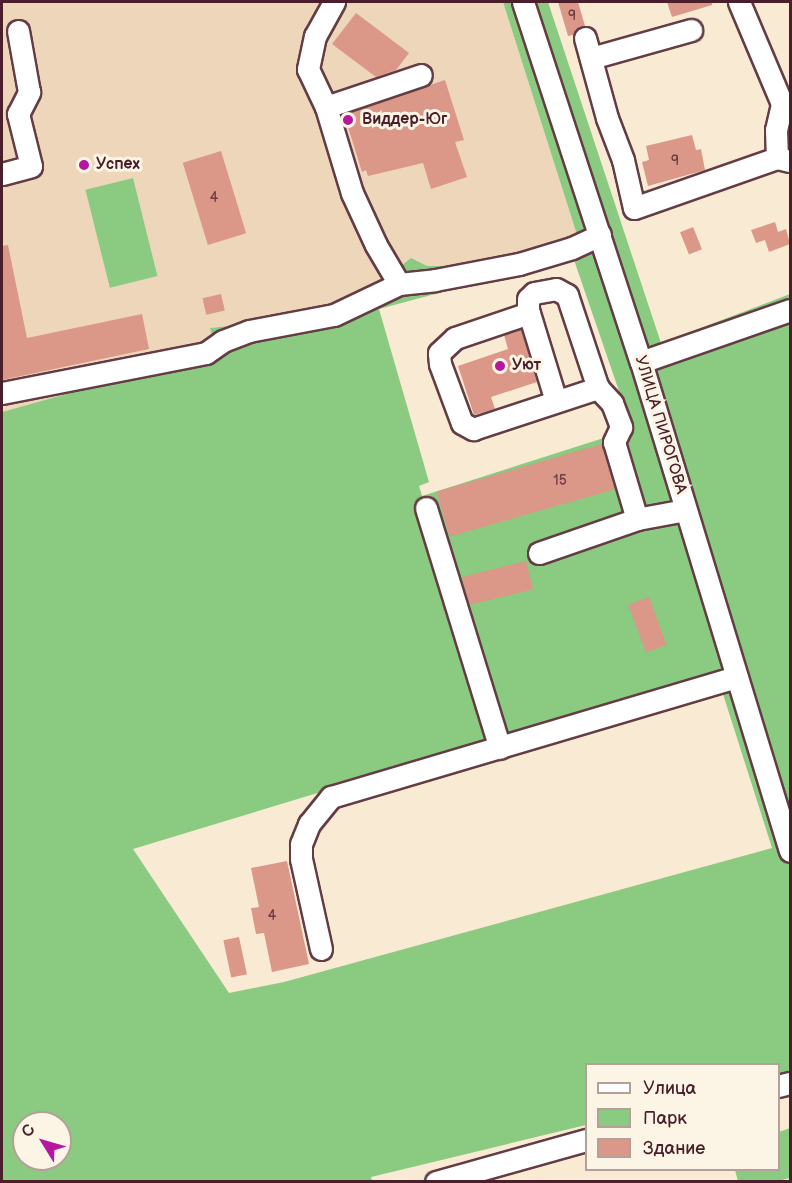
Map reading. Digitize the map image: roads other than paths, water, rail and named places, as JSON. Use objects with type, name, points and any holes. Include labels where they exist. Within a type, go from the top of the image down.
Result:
[{"type":"street","points":[[334,2],[315,36],[308,69],[326,107],[352,193],[376,245],[399,284]]},
{"type":"street","name":"УЛИЦА ПИРОГОВА","points":[[523,2],[641,362],[790,851]]},
{"type":"street","points":[[691,30],[588,48],[607,118],[623,160],[634,208],[784,159],[776,130],[782,104],[739,2]]},
{"type":"street","points":[[2,174],[31,166],[18,114],[29,92],[18,31]]},
{"type":"street","points":[[326,107],[421,75]]},
{"type":"street","points":[[2,393],[206,353],[223,341],[249,332],[334,315],[399,284],[435,280],[519,264],[572,248],[600,235]]},
{"type":"street","points":[[556,401],[529,313],[528,299],[534,293],[556,289],[567,295],[598,388],[612,403],[621,427],[614,442],[637,519]]},
{"type":"street","points":[[641,362],[790,310]]},
{"type":"street","points":[[529,313],[455,338],[439,353],[440,364],[458,417],[465,427],[473,429],[598,388]]},
{"type":"street","points":[[426,508],[500,748]]},
{"type":"street","points":[[539,553],[637,519],[685,510]]},
{"type":"street","points":[[321,949],[301,860],[301,844],[309,824],[331,797],[737,677]]},
{"type":"street","points":[[436,1182],[585,1140]]},
{"type":"place","name":"Виддер-Юг","points":[[348,120]]},
{"type":"place","name":"Успех","points":[[84,165]]},
{"type":"place","name":"Уют","points":[[500,366]]}]
